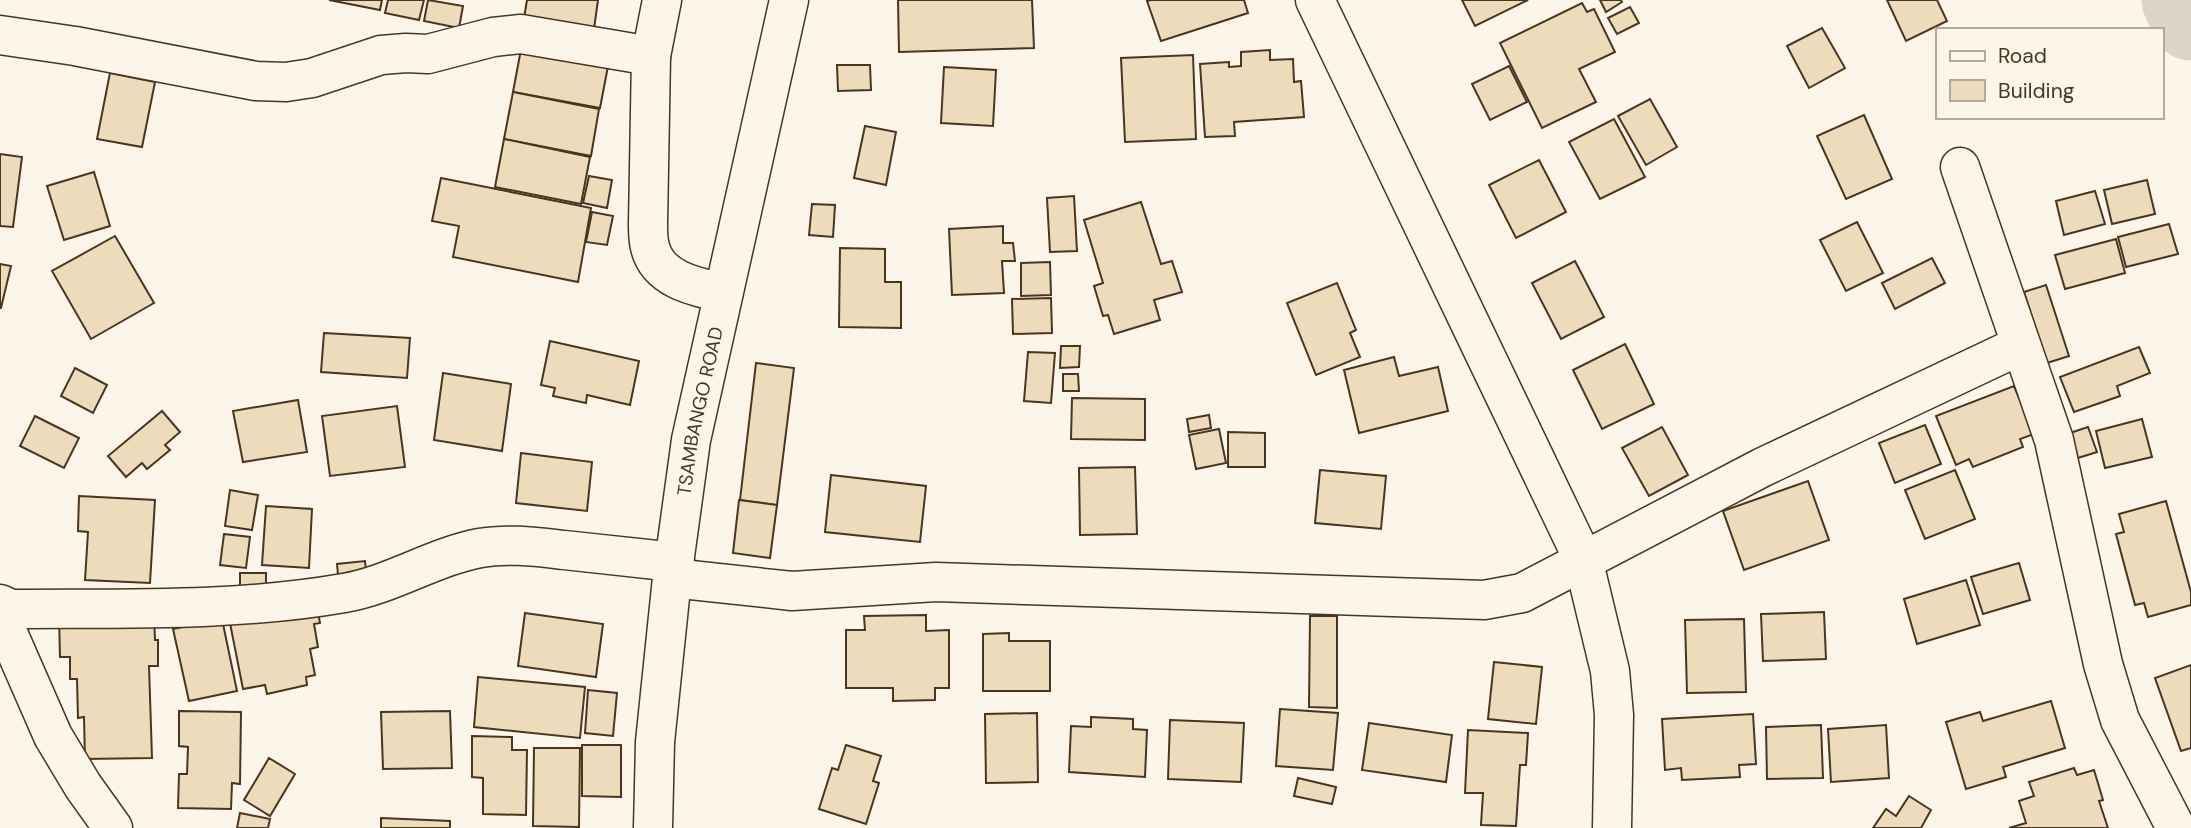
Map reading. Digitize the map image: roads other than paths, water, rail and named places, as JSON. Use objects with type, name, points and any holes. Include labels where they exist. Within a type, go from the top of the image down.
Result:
[{"type":"street","points":[[662,0],[652,56],[648,224],[650,249],[664,270],[685,284],[723,293]]},
{"type":"street","name":"TSAMBANGO ROAD","points":[[653,828],[655,742],[691,440],[789,0]]},
{"type":"street","points":[[1315,0],[1583,559],[1610,671],[1614,715],[1612,828]]},
{"type":"street","points":[[0,35],[75,46],[256,81],[286,82],[312,78],[381,55],[428,54],[493,37],[521,34],[652,56]]},
{"type":"street","points":[[1960,167],[2054,440],[2103,664],[2120,720],[2176,828]]},
{"type":"street","points":[[0,604],[11,608],[175,607],[274,602],[347,593],[389,580],[441,557],[482,547],[524,546],[792,592],[936,582],[1484,600],[1522,593],[1763,467],[2021,345]]},
{"type":"street","points":[[0,615],[54,736],[83,786],[113,828]]},
{"type":"waterway","points":[[2181,0],[2191,21]]}]
